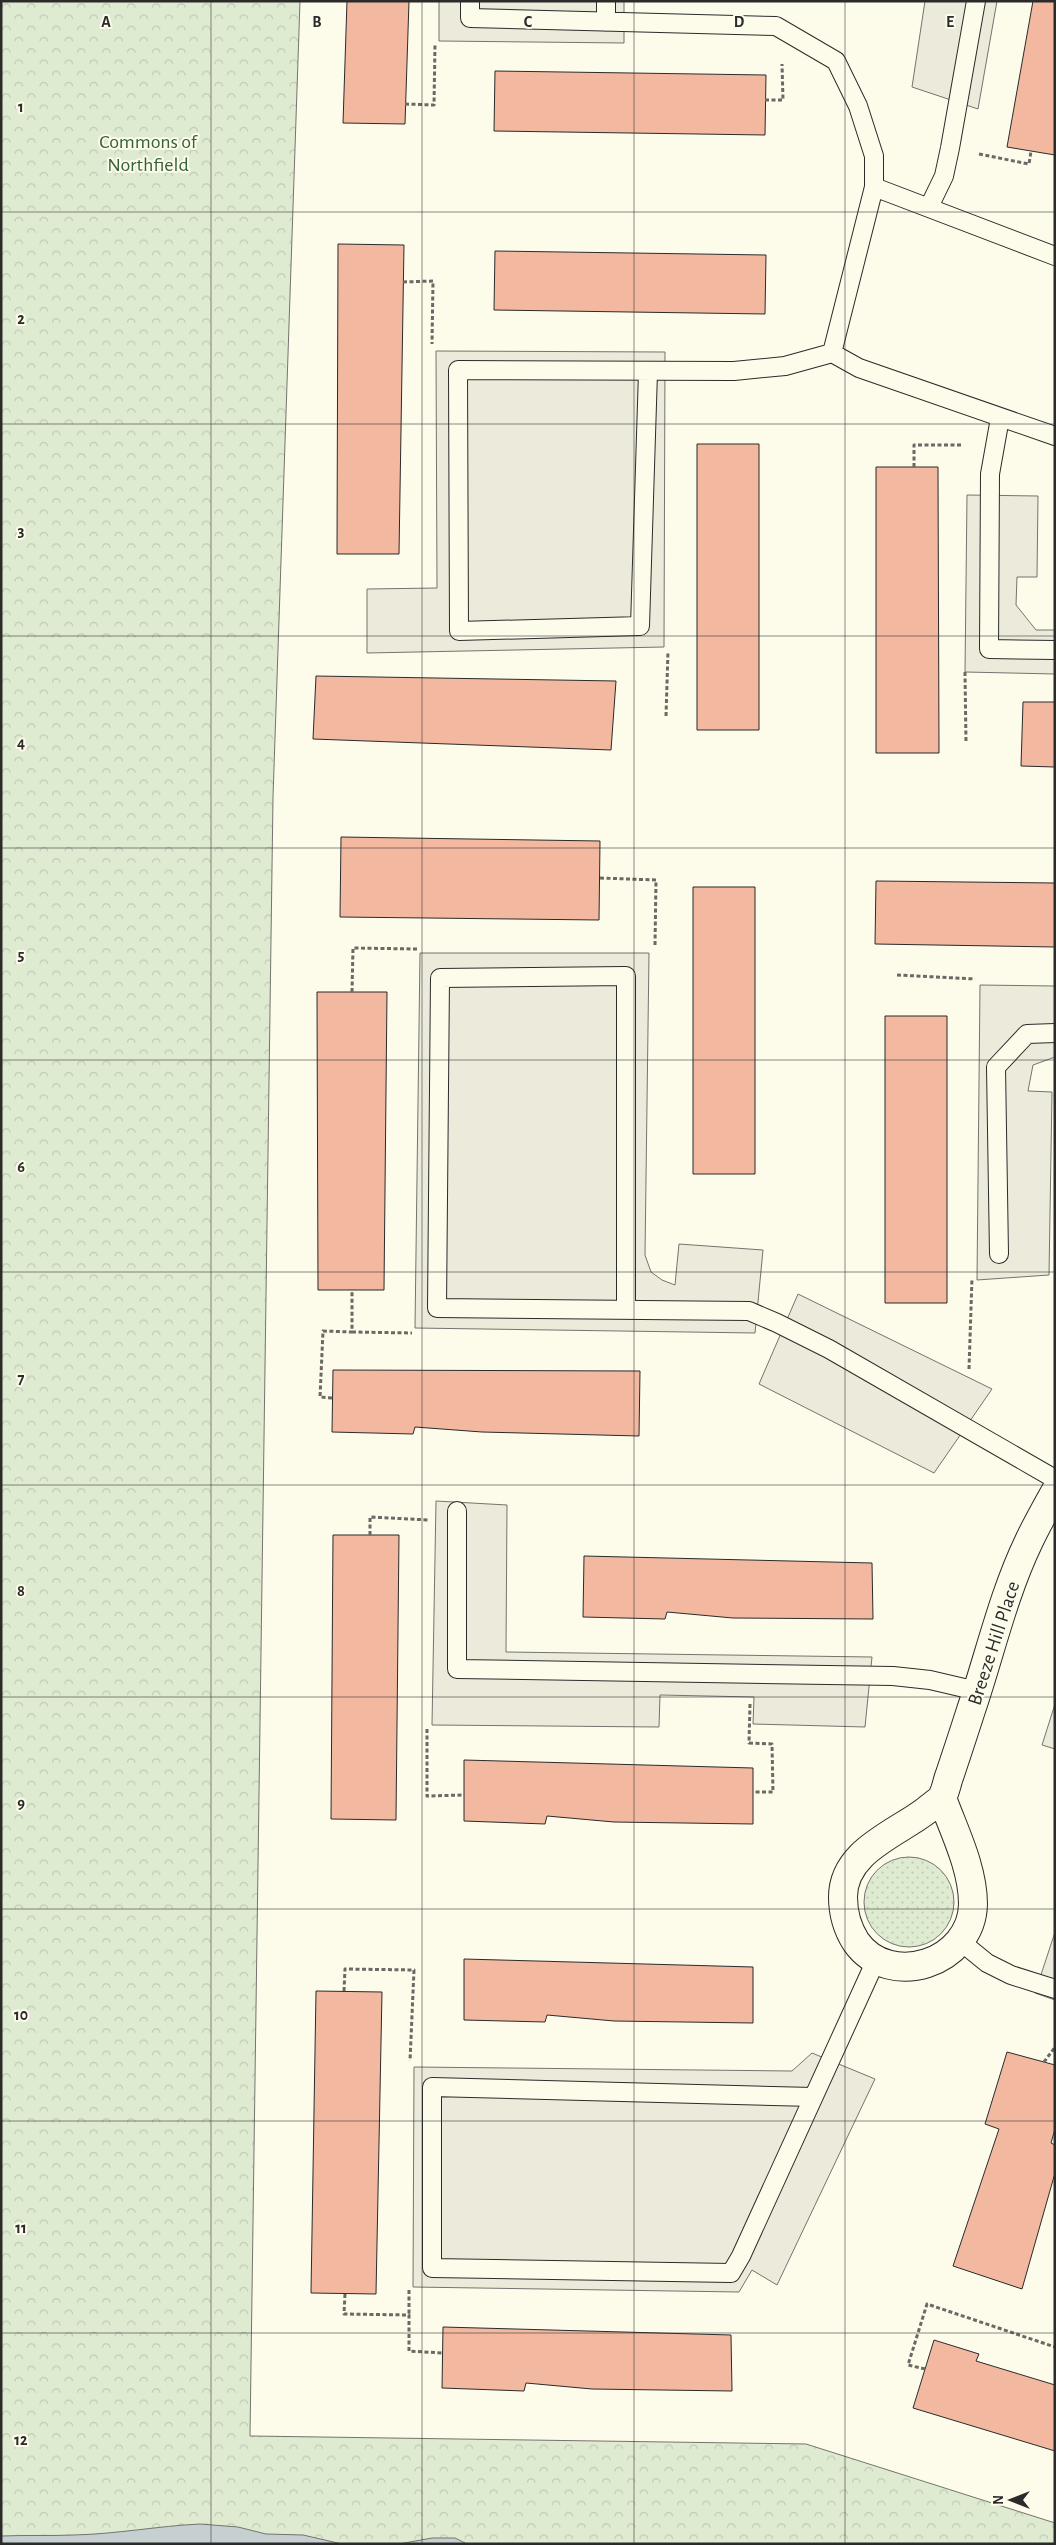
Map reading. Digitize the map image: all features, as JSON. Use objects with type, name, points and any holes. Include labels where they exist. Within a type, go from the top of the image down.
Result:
[{"type":"street","name":"Breeze Hill Place","points":[[942,1798],[1002,1608],[1028,1542],[1055,1492]]},
{"type":"street","points":[[942,1798],[967,1870],[971,1888],[973,1905],[970,1924],[960,1941],[942,1957],[927,1964],[909,1967],[893,1965],[865,1952],[847,1926],[843,1909],[843,1892],[849,1870],[864,1852],[942,1798]]},
{"type":"lane","points":[[470,1],[470,18],[776,26],[836,61],[858,106],[874,156],[874,187],[832,353]]},
{"type":"lane","points":[[606,1],[606,22]]},
{"type":"lane","points":[[929,207],[944,176],[976,1]]},
{"type":"lane","points":[[874,187],[1055,256]]},
{"type":"lane","points":[[648,372],[640,626],[458,631],[458,370],[734,371],[785,366],[832,353],[859,368],[1055,436]]},
{"type":"lane","points":[[1000,418],[990,474],[989,649],[1055,650]]},
{"type":"lane","points":[[626,1309],[626,976],[440,978],[437,1308],[749,1312],[777,1322],[829,1349],[1055,1479]]},
{"type":"lane","points":[[999,1254],[996,1067],[1027,1034],[1055,1033]]},
{"type":"lane","points":[[457,1511],[457,1669],[893,1676],[930,1680],[977,1691]]},
{"type":"lane","points":[[960,1941],[987,1963],[1011,1975],[1055,1989]]},
{"type":"lane","points":[[813,2097],[432,2087],[432,2268],[731,2273],[741,2256],[877,1958]]},
{"type":"path","points":[[405,104],[434,104],[435,44]]},
{"type":"path","points":[[765,100],[783,100],[782,57]]},
{"type":"path","points":[[974,153],[1029,164],[1031,151]]},
{"type":"path","points":[[404,282],[433,281],[432,344]]},
{"type":"path","points":[[914,467],[914,445],[963,445]]},
{"type":"path","points":[[666,716],[668,651]]},
{"type":"path","points":[[965,672],[966,743]]},
{"type":"path","points":[[600,878],[656,880],[655,945]]},
{"type":"path","points":[[352,992],[353,948],[417,949]]},
{"type":"path","points":[[897,975],[975,979]]},
{"type":"path","points":[[969,1369],[972,1278]]},
{"type":"path","points":[[352,1290],[352,1332]]},
{"type":"path","points":[[332,1398],[320,1397],[323,1331],[412,1333]]},
{"type":"path","points":[[370,1535],[370,1517],[431,1520]]},
{"type":"path","points":[[750,1704],[749,1743],[772,1744],[773,1792],[753,1792]]},
{"type":"path","points":[[427,1730],[427,1796],[464,1795]]},
{"type":"path","points":[[344,1991],[345,1968],[414,1970],[410,2061]]},
{"type":"path","points":[[1044,2062],[1055,2047]]},
{"type":"path","points":[[409,2290],[409,2351],[443,2353]]},
{"type":"path","points":[[345,2294],[344,2314],[409,2315]]},
{"type":"path","points":[[925,2369],[908,2365],[927,2304],[1055,2347]]},
{"type":"green space","name":"Commons of Northfield","points":[[1,1],[300,1],[273,797],[250,2436],[806,2444],[1055,2523],[1055,2544],[1,2544]]},
{"type":"green space","points":[[909,1857],[926,1860],[941,1870],[951,1885],[954,1902],[951,1919],[941,1934],[926,1944],[909,1947],[892,1944],[877,1934],[867,1919],[864,1902],[867,1885],[877,1870],[892,1860]]},
{"type":"shaded area","points":[[439,1],[624,1],[624,43],[439,41]]},
{"type":"shaded area","points":[[925,1],[997,1],[978,109],[912,87]]},
{"type":"shaded area","points":[[436,351],[665,352],[664,647],[367,653],[367,589],[437,588]]},
{"type":"shaded area","points":[[967,495],[1038,496],[1037,577],[1017,577],[1016,605],[1036,630],[1055,630],[1055,674],[965,672]]},
{"type":"shaded area","points":[[420,953],[649,953],[645,1255],[651,1272],[662,1280],[675,1285],[679,1244],[763,1250],[755,1333],[415,1328]]},
{"type":"shaded area","points":[[980,985],[1055,986],[1055,1057],[1033,1065],[1028,1091],[1052,1092],[1049,1275],[977,1280]]},
{"type":"shaded area","points":[[798,1294],[992,1389],[934,1473],[759,1384]]},
{"type":"shaded area","points":[[436,1501],[507,1505],[506,1652],[872,1657],[865,1727],[753,1724],[754,1697],[660,1695],[659,1727],[432,1725]]},
{"type":"shaded area","points":[[1055,1704],[1055,1749],[1042,1745]]},
{"type":"shaded area","points":[[1055,1932],[1055,2000],[1035,1993]]},
{"type":"shaded area","points":[[812,2053],[875,2079],[777,2285],[752,2270],[739,2292],[413,2287],[414,2067],[792,2071]]},
{"type":"shaded area","points":[[200,2524],[238,2527],[266,2534],[303,2535],[342,2544],[1,2544],[1,2536],[90,2534]]},
{"type":"shaded area","points":[[432,2538],[455,2538],[467,2544],[399,2544]]},
{"type":"building","points":[[347,1],[409,1],[405,124],[343,123]]},
{"type":"building","points":[[1033,1],[1055,1],[1055,155],[1007,147]]},
{"type":"building","points":[[495,71],[766,75],[765,135],[494,131]]},
{"type":"building","points":[[338,244],[404,245],[399,554],[337,554]]},
{"type":"building","points":[[495,251],[766,255],[765,314],[494,310]]},
{"type":"building","points":[[697,444],[759,444],[759,730],[697,730]]},
{"type":"building","points":[[876,467],[938,467],[939,753],[876,753]]},
{"type":"building","points":[[316,676],[616,681],[611,750],[313,739]]},
{"type":"building","points":[[1023,702],[1055,702],[1055,767],[1021,766]]},
{"type":"building","points":[[341,837],[600,841],[599,920],[340,917]]},
{"type":"building","points":[[876,881],[1055,883],[1055,947],[875,944]]},
{"type":"building","points":[[693,887],[755,887],[755,1174],[693,1174]]},
{"type":"building","points":[[317,992],[387,992],[384,1290],[318,1290]]},
{"type":"building","points":[[885,1016],[947,1016],[947,1303],[885,1303]]},
{"type":"building","points":[[333,1370],[640,1371],[639,1436],[482,1432],[415,1427],[413,1434],[332,1432]]},
{"type":"building","points":[[333,1535],[399,1535],[396,1820],[331,1819]]},
{"type":"building","points":[[584,1556],[872,1563],[873,1619],[733,1618],[667,1612],[665,1619],[583,1617]]},
{"type":"building","points":[[464,1760],[753,1768],[753,1824],[614,1822],[547,1816],[545,1824],[464,1821]]},
{"type":"building","points":[[464,1959],[753,1967],[753,2023],[614,2021],[547,2015],[545,2022],[464,2020]]},
{"type":"building","points":[[316,1991],[382,1992],[376,2294],[311,2293]]},
{"type":"building","points":[[1007,2052],[1055,2065],[1055,2129],[1051,2143],[1055,2145],[1055,2173],[1022,2289],[953,2266],[999,2129],[985,2124]]},
{"type":"building","points":[[443,2327],[731,2335],[732,2391],[592,2389],[526,2383],[524,2391],[442,2388]]},
{"type":"building","points":[[934,2340],[979,2354],[976,2361],[1055,2385],[1055,2451],[913,2408]]}]
